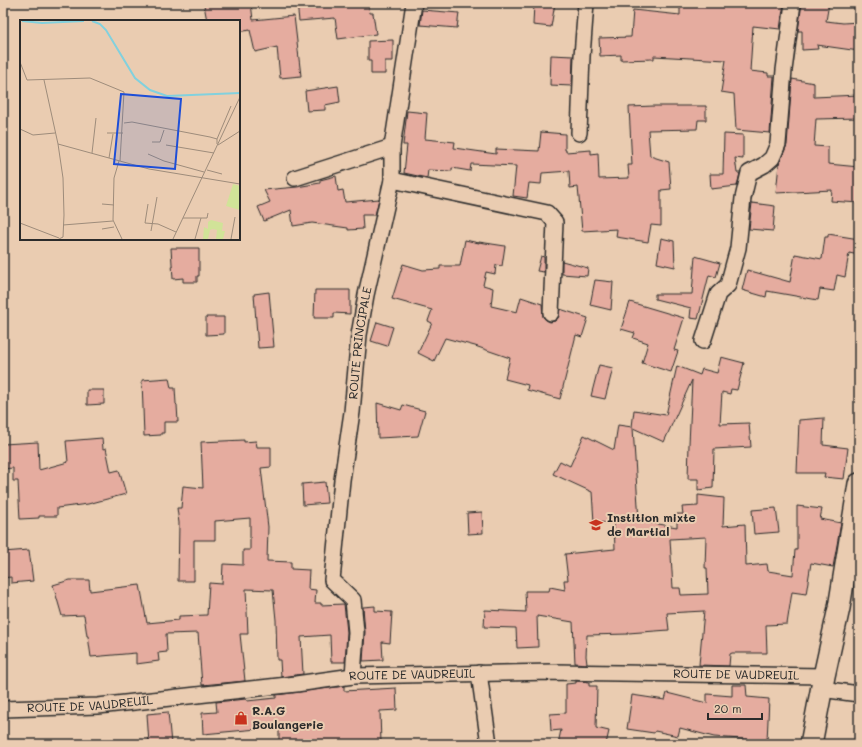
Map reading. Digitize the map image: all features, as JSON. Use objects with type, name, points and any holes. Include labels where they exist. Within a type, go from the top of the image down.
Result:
[{"type":"street","name":"ROUTE PRINCIPALE","points":[[353,676],[356,632],[353,600],[332,580],[342,480],[352,412],[359,335],[366,295],[392,180],[392,147],[414,3]]},
{"type":"street","points":[[579,133],[586,3]]},
{"type":"street","points":[[703,341],[718,294],[728,285],[738,248],[743,198],[749,173],[764,165],[772,158],[778,144],[784,70],[793,3]]},
{"type":"street","points":[[295,178],[392,147]]},
{"type":"street","points":[[392,180],[547,213],[555,222],[551,312]]},
{"type":"street","points":[[811,744],[822,683],[839,608],[859,484]]},
{"type":"street","name":"ROUTE DE VAUDREUIL","points":[[3,709],[98,706],[296,684],[353,676],[553,672],[822,683],[859,694]]},
{"type":"street","points":[[479,674],[489,744]]},
{"type":"building","points":[[218,3],[251,3],[253,20],[294,16],[301,76],[280,78],[277,47],[255,52],[250,30],[240,32],[240,20],[207,20],[204,5]]},
{"type":"building","points":[[297,3],[368,3],[370,13],[373,13],[376,34],[338,39],[335,18],[299,21]]},
{"type":"building","points":[[534,3],[555,3],[551,27],[533,25]]},
{"type":"building","points":[[680,3],[726,5],[726,3],[784,3],[780,29],[753,26],[750,71],[768,73],[768,76],[774,76],[770,133],[736,130],[734,94],[721,92],[726,60],[654,56],[654,59],[621,60],[621,55],[600,56],[599,38],[631,37],[633,10],[680,15]]},
{"type":"building","points":[[802,3],[829,3],[826,21],[843,23],[859,22],[859,51],[817,45],[818,49],[802,50],[802,31],[798,31]]},
{"type":"building","points":[[422,10],[459,13],[457,28],[420,25]]},
{"type":"building","points":[[393,40],[393,61],[385,61],[385,74],[371,74],[371,61],[368,61],[368,41]]},
{"type":"building","points":[[551,55],[573,56],[572,86],[550,85]]},
{"type":"building","points":[[792,79],[814,83],[814,97],[859,95],[859,118],[816,119],[814,146],[828,147],[828,164],[859,167],[859,203],[831,201],[832,190],[776,193],[779,164],[787,145]]},
{"type":"building","points":[[338,86],[340,102],[325,105],[325,110],[307,111],[305,91]]},
{"type":"building","points":[[706,106],[706,120],[698,120],[697,129],[648,130],[650,156],[669,162],[671,189],[661,190],[661,226],[651,225],[648,242],[616,237],[617,229],[582,231],[578,187],[570,188],[569,171],[542,173],[541,184],[529,183],[527,198],[513,196],[516,166],[471,164],[470,171],[452,168],[452,171],[428,170],[427,178],[404,173],[407,145],[403,145],[407,111],[427,113],[425,139],[455,142],[454,148],[496,154],[496,149],[539,151],[541,132],[565,134],[566,152],[591,150],[591,154],[598,153],[599,179],[629,178],[628,165],[632,165],[629,107]]},
{"type":"building","points":[[724,134],[743,135],[743,159],[735,158],[737,173],[740,173],[737,186],[711,189],[710,174],[723,174]]},
{"type":"building","points":[[336,176],[338,191],[343,190],[345,202],[379,199],[375,215],[362,215],[363,229],[348,230],[348,228],[312,223],[293,226],[291,210],[264,221],[258,207],[270,202],[264,190],[320,183],[320,180]]},
{"type":"building","points":[[752,203],[775,206],[773,231],[749,229]]},
{"type":"building","points":[[828,234],[859,239],[859,255],[849,253],[845,277],[837,275],[834,291],[820,289],[818,300],[767,291],[766,297],[742,290],[747,270],[790,282],[795,254],[822,259],[825,237],[828,237]]},
{"type":"building","points":[[661,238],[674,241],[675,267],[657,263]]},
{"type":"building","points":[[465,240],[505,246],[502,266],[496,265],[495,274],[486,272],[483,285],[493,288],[491,306],[517,312],[521,297],[542,304],[543,317],[550,322],[555,321],[558,318],[560,309],[588,318],[582,337],[576,335],[560,399],[527,390],[528,385],[505,379],[510,358],[475,346],[445,338],[434,361],[418,353],[432,323],[428,321],[432,310],[392,299],[403,264],[423,270],[440,269],[440,266],[460,266]]},
{"type":"building","points":[[171,248],[199,248],[199,276],[197,276],[197,282],[183,282],[183,278],[173,279]]},
{"type":"building","points":[[541,256],[544,257],[544,272],[537,271]]},
{"type":"building","points":[[695,256],[720,263],[716,277],[709,275],[698,319],[690,318],[691,308],[655,299],[655,294],[692,294]]},
{"type":"building","points":[[562,261],[588,268],[587,276],[562,274]]},
{"type":"building","points":[[595,280],[613,282],[611,310],[590,305]]},
{"type":"building","points":[[315,290],[350,290],[350,314],[334,313],[334,318],[314,318]]},
{"type":"building","points":[[269,292],[274,347],[258,348],[254,294]]},
{"type":"building","points":[[630,302],[684,318],[674,350],[678,351],[671,372],[642,363],[648,343],[633,338],[635,333],[621,329]]},
{"type":"building","points":[[206,317],[224,317],[224,334],[206,335]]},
{"type":"building","points":[[377,322],[393,327],[387,346],[371,341]]},
{"type":"building","points":[[721,357],[744,363],[737,390],[731,389],[730,394],[722,392],[720,424],[749,423],[751,447],[714,449],[713,488],[698,490],[698,479],[688,479],[692,380],[664,442],[633,428],[639,521],[677,527],[677,514],[683,514],[682,507],[698,506],[698,495],[724,498],[723,526],[745,524],[746,566],[767,564],[768,571],[793,575],[795,550],[797,550],[797,506],[822,509],[820,519],[841,523],[833,567],[811,563],[806,594],[792,592],[787,624],[766,625],[767,653],[732,653],[730,654],[729,666],[699,665],[704,611],[667,613],[669,630],[628,634],[587,635],[587,664],[575,663],[573,622],[537,616],[538,647],[517,648],[516,628],[484,627],[485,610],[526,612],[525,591],[549,591],[550,587],[565,590],[564,580],[568,580],[565,554],[615,549],[614,523],[594,522],[592,492],[553,474],[560,461],[570,466],[584,435],[614,450],[618,425],[632,427],[634,410],[666,415],[677,366],[700,375],[702,369],[717,373]],"holes":[[[706,537],[705,568],[707,568],[708,594],[681,595],[680,588],[673,588],[670,539]]]},
{"type":"building","points":[[599,365],[613,368],[605,399],[591,396]]},
{"type":"building","points":[[169,378],[171,388],[175,388],[178,422],[164,422],[164,433],[161,433],[161,435],[144,436],[142,380]]},
{"type":"building","points":[[87,390],[104,390],[104,404],[87,405]]},
{"type":"building","points":[[377,403],[401,410],[403,405],[425,411],[418,436],[378,438]]},
{"type":"building","points":[[824,418],[823,445],[848,448],[844,479],[824,477],[825,473],[797,473],[799,420]]},
{"type":"building","points":[[102,438],[103,449],[106,448],[111,472],[119,470],[126,494],[88,504],[57,508],[57,516],[39,516],[39,518],[20,519],[18,481],[13,481],[13,468],[3,469],[3,444],[38,442],[39,470],[68,462],[66,441]]},
{"type":"building","points":[[244,440],[244,442],[256,441],[257,447],[271,447],[271,467],[261,468],[268,527],[267,561],[291,562],[291,569],[309,570],[308,589],[316,590],[315,603],[321,603],[321,605],[344,604],[347,632],[345,662],[331,662],[330,635],[301,637],[303,674],[281,677],[280,660],[277,660],[276,620],[273,590],[246,589],[248,634],[240,634],[245,681],[202,685],[198,633],[166,634],[167,652],[158,653],[159,661],[136,664],[136,653],[91,657],[84,615],[62,616],[53,585],[70,580],[89,580],[90,591],[140,585],[147,623],[179,620],[179,616],[207,615],[209,583],[222,584],[223,564],[243,565],[243,550],[250,550],[250,518],[215,521],[215,540],[194,540],[194,581],[178,581],[179,523],[177,508],[181,508],[183,486],[203,488],[201,442]]},
{"type":"building","points":[[325,482],[327,503],[303,505],[302,484]]},
{"type":"building","points":[[776,508],[779,532],[754,534],[752,510]]},
{"type":"building","points":[[482,512],[483,533],[468,534],[467,513]]},
{"type":"building","points":[[29,550],[33,581],[11,583],[11,577],[3,578],[3,552]]},
{"type":"building","points":[[375,606],[375,611],[392,612],[390,643],[382,642],[383,660],[363,661],[365,632],[363,607]]},
{"type":"building","points":[[576,681],[589,682],[589,686],[597,686],[596,728],[609,731],[606,744],[558,744],[561,730],[551,731],[550,714],[566,713],[566,684],[576,683]]},
{"type":"building","points":[[732,685],[746,685],[747,697],[769,699],[767,741],[714,737],[680,728],[678,736],[655,731],[654,733],[627,729],[632,695],[665,700],[667,693],[707,703],[707,694],[732,696]]},
{"type":"building","points":[[344,686],[344,691],[396,688],[397,710],[380,711],[381,744],[279,744],[279,727],[203,734],[202,713],[217,712],[216,702],[276,698],[276,695]]},
{"type":"building","points":[[168,712],[171,744],[149,744],[147,714]]},
{"type":"place","name":"Instition mixte de Martial","points":[[596,525]]},
{"type":"place","name":"R.A.G Boulangerie","points":[[241,718]]}]
